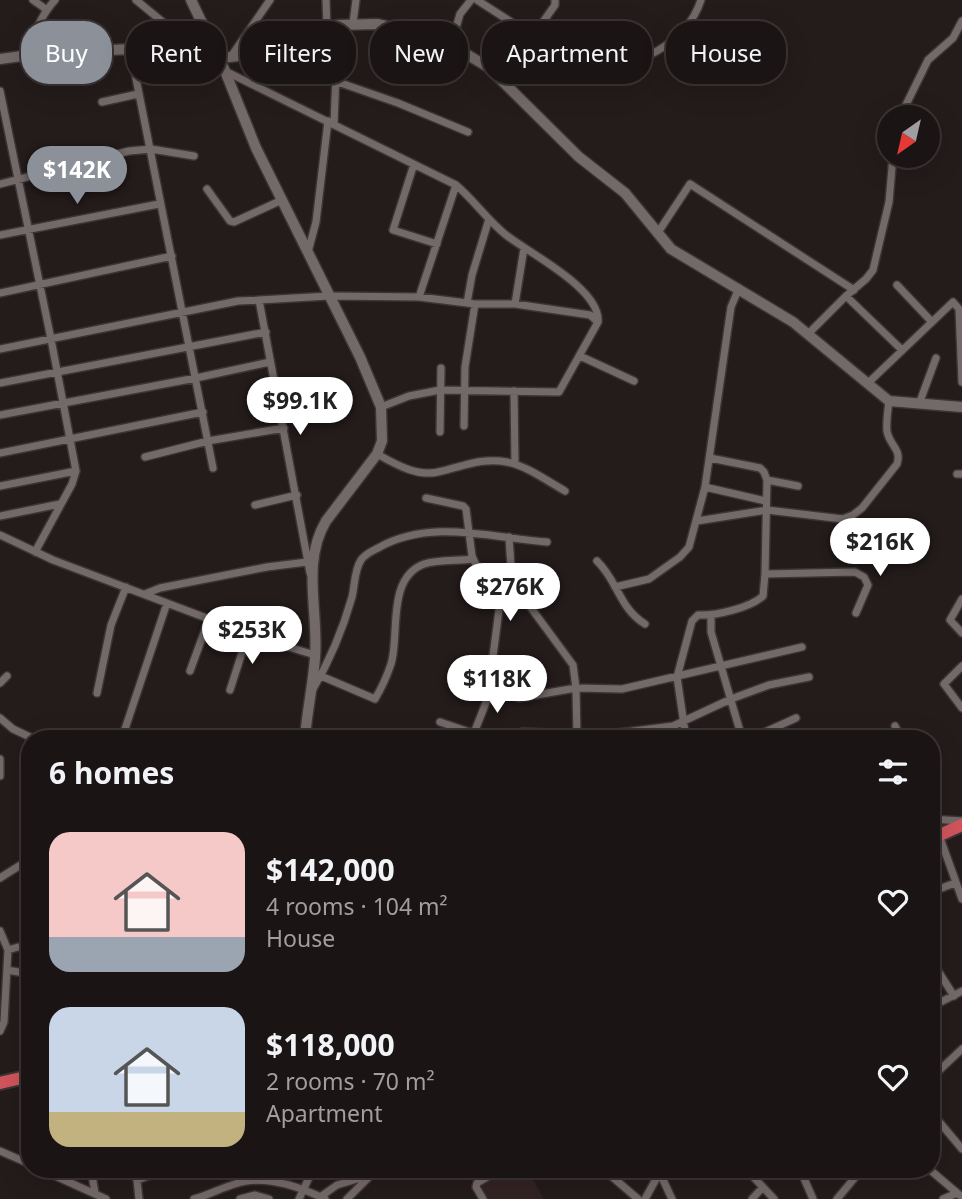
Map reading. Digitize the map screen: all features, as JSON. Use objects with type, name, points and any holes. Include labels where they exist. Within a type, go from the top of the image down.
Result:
[{"type":"highway","points":[[940,826],[961,821]]},
{"type":"highway","points":[[0,1083],[21,1078]]},
{"type":"highway","points":[[0,1091],[21,1087]]},
{"type":"street","points":[[33,0],[47,10]]},
{"type":"street","points":[[41,21],[55,0]]},
{"type":"street","points":[[136,0],[162,21]]},
{"type":"street","points":[[191,0],[203,21]]},
{"type":"street","points":[[226,57],[271,0]]},
{"type":"street","points":[[326,0],[327,21]]},
{"type":"street","points":[[353,21],[356,0]]},
{"type":"street","points":[[458,21],[471,0]]},
{"type":"street","points":[[477,0],[508,21]]},
{"type":"street","points":[[544,21],[555,5],[555,0]]},
{"type":"street","points":[[652,55],[669,46],[696,16],[701,0]]},
{"type":"street","points":[[906,105],[928,60],[953,38],[962,21]]},
{"type":"street","points":[[468,55],[488,67],[579,157],[625,193],[671,249],[775,310],[889,401],[962,407]]},
{"type":"street","points":[[0,58],[21,56]]},
{"type":"street","points":[[226,71],[456,185],[504,234],[549,264],[581,290],[595,306],[598,322],[559,392],[440,390],[409,396],[381,407]]},
{"type":"street","points":[[226,73],[256,148],[360,357],[381,407],[382,441],[377,454],[320,531],[314,553],[312,580],[316,655],[306,730]]},
{"type":"street","points":[[136,84],[213,468]]},
{"type":"street","points":[[309,252],[331,123],[335,84]]},
{"type":"street","points":[[344,84],[468,132]]},
{"type":"street","points":[[0,91],[3,123],[19,181],[76,471],[72,484],[35,551]]},
{"type":"street","points":[[102,102],[138,93]]},
{"type":"street","points":[[0,184],[129,151],[150,149],[194,156]]},
{"type":"street","points":[[415,163],[393,230],[437,244]]},
{"type":"street","points":[[808,334],[873,270],[889,202],[892,168]]},
{"type":"street","points":[[657,234],[690,184],[854,290]]},
{"type":"street","points":[[419,298],[456,185]]},
{"type":"street","points":[[207,189],[230,221],[234,222],[282,201]]},
{"type":"street","points":[[0,235],[159,204]]},
{"type":"street","points":[[464,426],[472,275],[489,219]]},
{"type":"street","points":[[515,304],[524,248]]},
{"type":"street","points":[[0,293],[172,257]]},
{"type":"street","points":[[897,285],[932,322]]},
{"type":"street","points":[[615,587],[649,579],[680,557],[689,547],[705,486],[732,307],[739,288]]},
{"type":"street","points":[[0,349],[238,301],[329,296],[515,304],[590,315],[598,322]]},
{"type":"street","points":[[846,296],[902,350]]},
{"type":"street","points":[[259,300],[312,580]]},
{"type":"street","points":[[867,384],[950,303],[956,304],[959,309],[962,382]]},
{"type":"street","points":[[0,383],[266,332]]},
{"type":"street","points":[[580,356],[634,381]]},
{"type":"street","points":[[919,404],[936,358]]},
{"type":"street","points":[[0,415],[270,362]]},
{"type":"street","points":[[440,368],[440,432]]},
{"type":"street","points":[[514,391],[515,464]]},
{"type":"street","points":[[697,521],[767,510],[844,519],[862,508],[897,464],[899,457],[887,430],[889,401]]},
{"type":"street","points":[[0,453],[203,412]]},
{"type":"street","points":[[145,457],[208,441],[284,428]]},
{"type":"street","points":[[377,454],[400,467],[418,472],[437,473],[469,462],[505,461],[565,491]]},
{"type":"street","points":[[684,730],[677,677],[692,621],[698,615],[711,616],[758,601],[763,596],[767,510],[767,480],[764,472],[760,468],[710,458]]},
{"type":"street","points":[[0,486],[76,471]]},
{"type":"street","points":[[767,480],[798,486]]},
{"type":"street","points":[[705,486],[766,501]]},
{"type":"street","points":[[255,505],[297,495]]},
{"type":"street","points":[[426,498],[463,506],[467,511],[473,559],[481,569],[512,582],[573,665],[576,730]]},
{"type":"street","points":[[0,516],[60,504]]},
{"type":"street","points":[[309,697],[344,622],[357,569],[363,557],[393,540],[427,531],[547,542]]},
{"type":"street","points":[[0,535],[248,634],[316,655]]},
{"type":"street","points":[[509,537],[512,582]]},
{"type":"street","points":[[321,676],[374,699],[391,664],[396,615],[400,593],[406,580],[417,567],[426,563],[473,559]]},
{"type":"street","points":[[597,561],[604,568],[624,607],[645,624]]},
{"type":"street","points":[[145,594],[159,588],[307,562]]},
{"type":"street","points":[[765,574],[855,572],[864,576],[867,585],[856,612]]},
{"type":"street","points":[[492,664],[503,579]]},
{"type":"street","points":[[97,692],[109,632],[126,587]]},
{"type":"street","points":[[525,598],[548,596]]},
{"type":"street","points":[[962,599],[950,620],[962,633]]},
{"type":"street","points":[[125,730],[167,603]]},
{"type":"street","points":[[711,616],[711,632],[740,730]]},
{"type":"street","points":[[190,671],[209,619]]},
{"type":"street","points":[[230,690],[248,634]]},
{"type":"street","points":[[511,671],[516,697],[576,688],[622,689],[802,647]]},
{"type":"street","points":[[962,666],[944,684],[962,708]]},
{"type":"street","points":[[0,684],[7,676]]},
{"type":"street","points":[[656,730],[673,726],[769,685],[809,677]]},
{"type":"street","points":[[472,730],[487,700],[487,690]]},
{"type":"street","points":[[0,718],[21,733]]},
{"type":"street","points":[[770,730],[796,718]]},
{"type":"street","points":[[440,722],[460,730]]},
{"type":"street","points":[[895,726],[897,730]]},
{"type":"street","points":[[0,759],[0,776]]},
{"type":"street","points":[[940,845],[962,899]]},
{"type":"street","points":[[0,878],[21,865]]},
{"type":"street","points":[[940,889],[956,883]]},
{"type":"street","points":[[0,931],[8,950],[4,1022],[0,1031]]},
{"type":"street","points":[[8,950],[18,947]]},
{"type":"street","points":[[7,970],[21,972]]},
{"type":"street","points":[[940,974],[954,996]]},
{"type":"street","points":[[940,1003],[962,991]]},
{"type":"street","points":[[940,1069],[962,1049]]},
{"type":"street","points":[[940,1123],[962,1149]]},
{"type":"street","points":[[0,1151],[21,1160]]},
{"type":"street","points":[[61,1178],[106,1199]]},
{"type":"street","points":[[92,1178],[95,1193]]},
{"type":"street","points":[[139,1199],[137,1180],[143,1178]]},
{"type":"street","points":[[299,1199],[308,1178]]},
{"type":"street","points":[[194,1199],[216,1193],[236,1183],[255,1180],[303,1188],[323,1198],[337,1185],[361,1178]]},
{"type":"street","points":[[347,1199],[368,1178]]},
{"type":"street","points":[[483,1199],[477,1183],[486,1178]]},
{"type":"street","points":[[614,1178],[638,1199]]},
{"type":"street","points":[[645,1199],[656,1178]]},
{"type":"street","points":[[662,1178],[672,1199]]},
{"type":"street","points":[[754,1178],[774,1199]]},
{"type":"street","points":[[804,1178],[813,1199]]},
{"type":"street","points":[[837,1199],[854,1178]]},
{"type":"street","points":[[940,1178],[960,1195]]},
{"type":"street","points":[[752,1199],[763,1187]]},
{"type":"street","points":[[240,1199],[255,1195],[269,1199]]},
{"type":"street","points":[[943,1199],[960,1195]]},
{"type":"shaded area","points":[[489,1178],[532,1178],[544,1199],[487,1199],[479,1184]]}]
